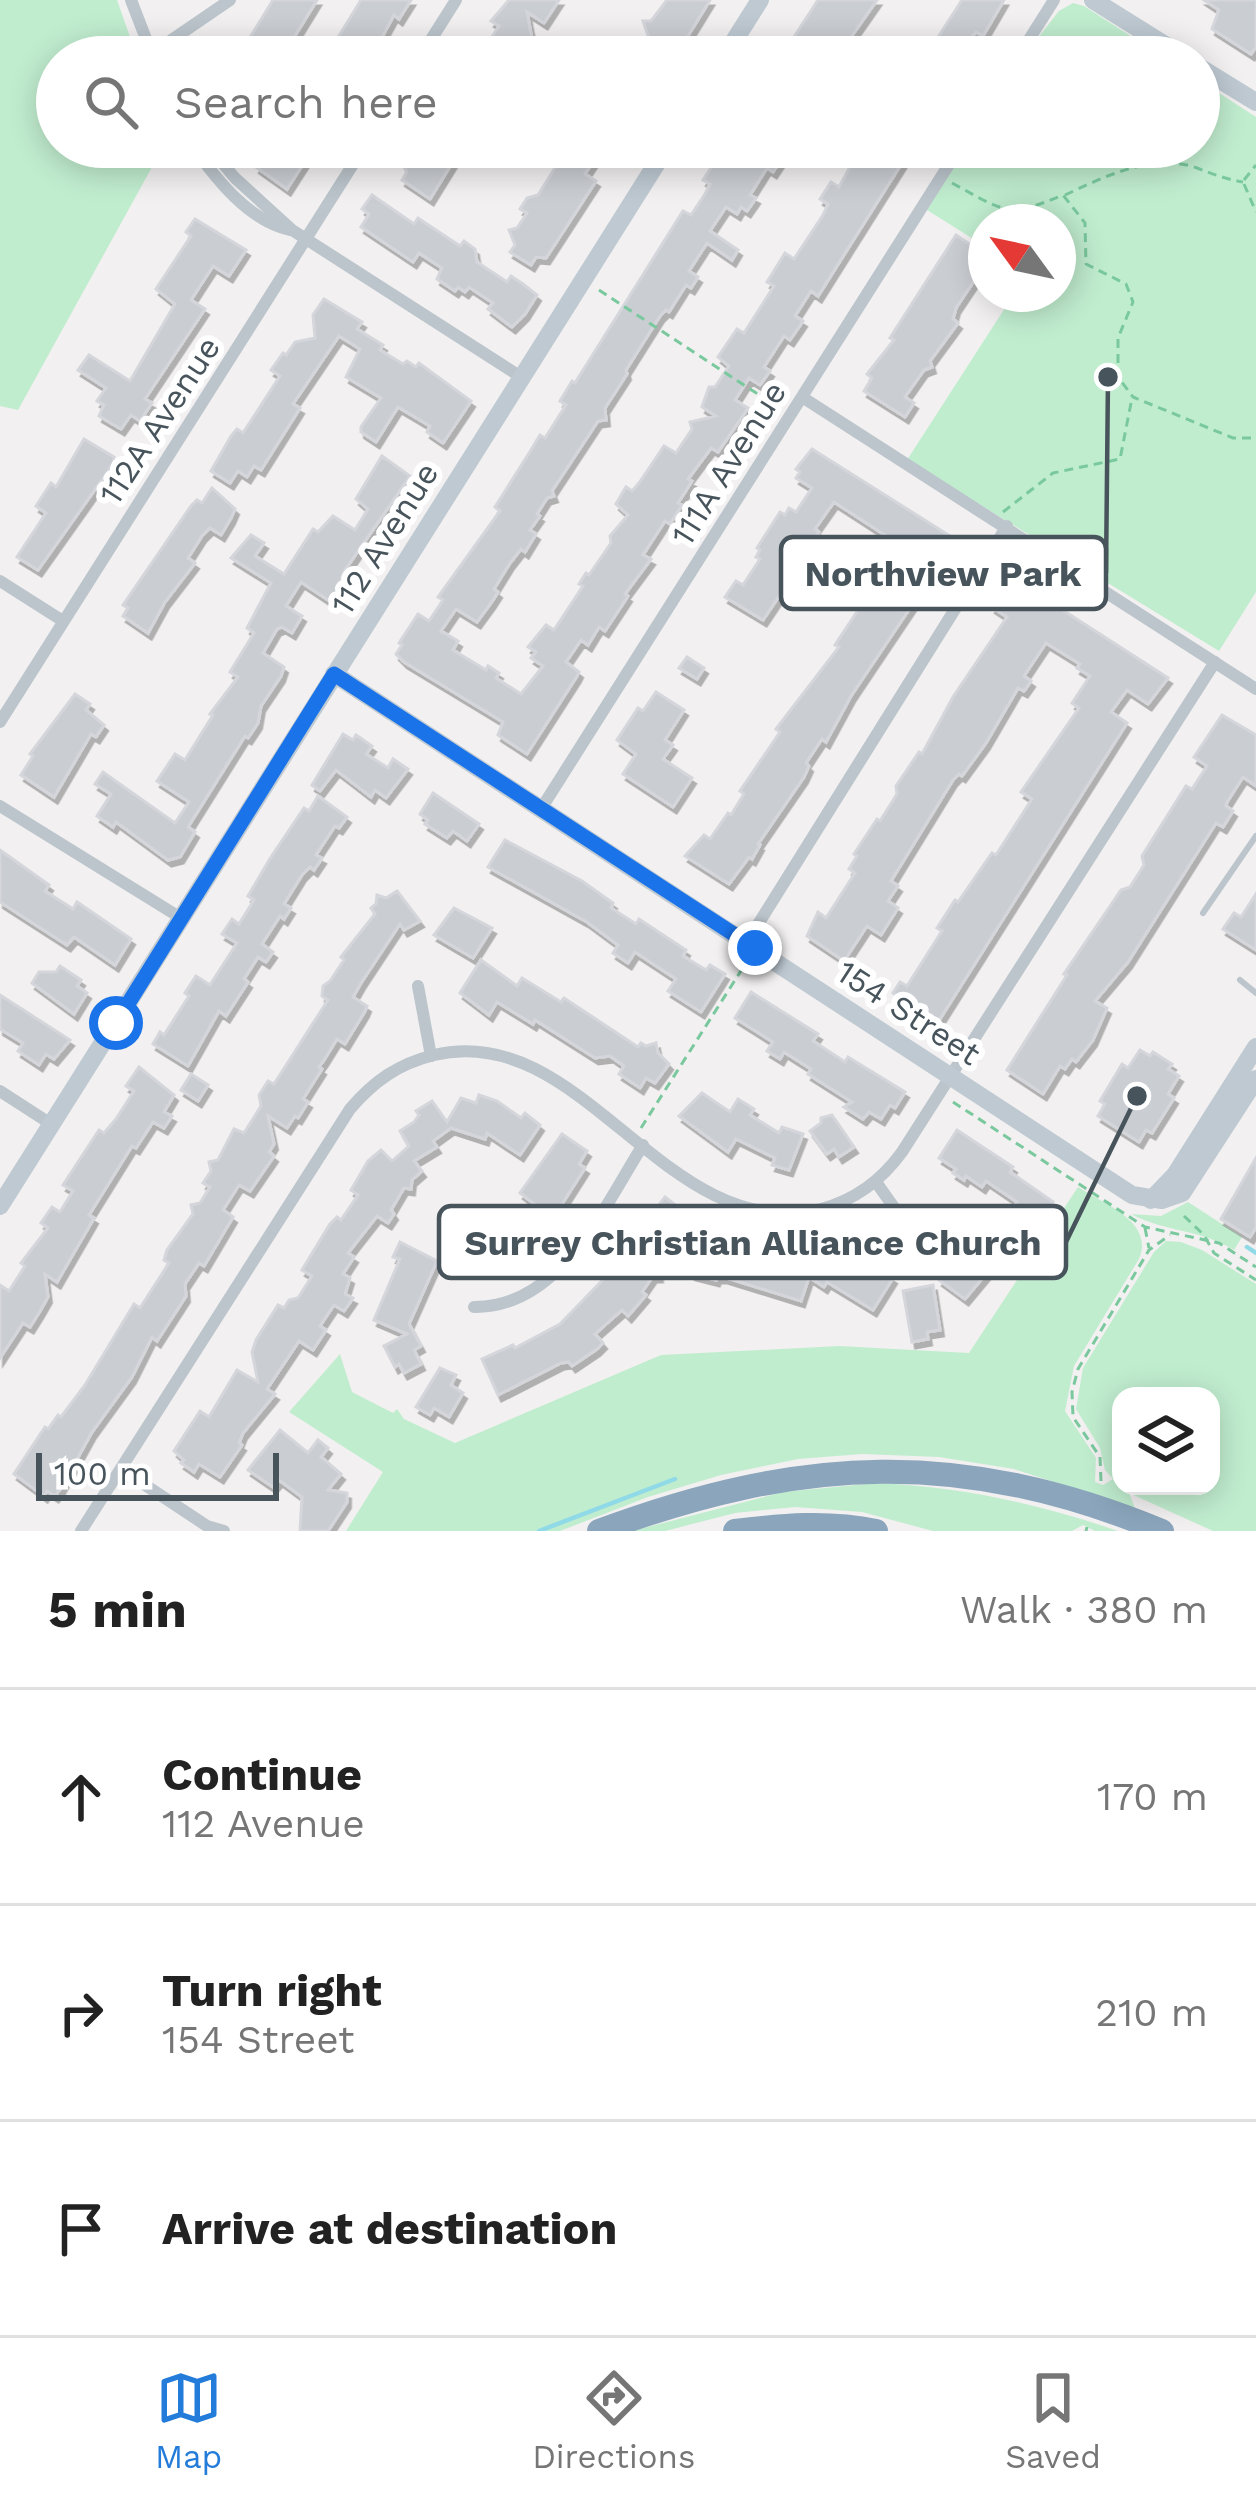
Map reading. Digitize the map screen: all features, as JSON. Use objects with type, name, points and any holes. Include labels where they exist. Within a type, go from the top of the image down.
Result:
[{"type":"highway","points":[[599,1531],[664,1507],[748,1485],[830,1472],[888,1469],[967,1474],[1035,1489],[1162,1531]]},
{"type":"highway","points":[[735,1531],[792,1524],[876,1531]]},
{"type":"street","points":[[131,0],[144,36]]},
{"type":"street","points":[[180,36],[230,0]]},
{"type":"street","points":[[433,36],[456,0]]},
{"type":"street","points":[[737,36],[760,0]]},
{"type":"street","points":[[1031,36],[1054,0]]},
{"type":"street","points":[[1093,0],[1150,36]]},
{"type":"street","points":[[1220,80],[1256,103]]},
{"type":"street","points":[[219,168],[292,230],[520,377]]},
{"type":"street","name":"112A Avenue","points":[[0,722],[351,168]]},
{"type":"street","name":"112 Avenue","points":[[0,1206],[654,168]]},
{"type":"street","name":"111A Avenue","points":[[541,808],[947,168]]},
{"type":"street","points":[[802,397],[1004,520],[1256,689]]},
{"type":"street","points":[[747,942],[1004,520]]},
{"type":"street","points":[[0,581],[63,621]]},
{"type":"street","points":[[81,1531],[350,1109],[397,1067],[431,1056],[479,1051],[526,1063],[708,1193],[739,1207],[792,1214],[836,1205],[876,1182],[902,1153],[1215,662]]},
{"type":"street","name":"154 Street","points":[[334,674],[1123,1190],[1151,1200]]},
{"type":"street","points":[[0,806],[181,918]]},
{"type":"street","points":[[418,986],[431,1056]]},
{"type":"street","points":[[1151,1200],[1175,1175],[1256,1046]]},
{"type":"street","points":[[1151,1200],[1172,1198],[1188,1186],[1256,1079]]},
{"type":"street","points":[[0,1091],[51,1124]]},
{"type":"street","points":[[474,1307],[509,1304],[549,1279],[573,1252],[644,1145]]},
{"type":"street","points":[[876,1182],[905,1223]]},
{"type":"street","points":[[121,1469],[207,1526],[224,1531]]},
{"type":"lane","points":[[1203,913],[1256,836]]},
{"type":"lane","points":[[1240,980],[1256,993]]},
{"type":"path","points":[[1243,182],[1256,165]]},
{"type":"path","points":[[950,182],[1004,210],[1024,211],[1121,168]]},
{"type":"path","points":[[1197,168],[1211,177],[1243,182]]},
{"type":"path","points":[[1243,182],[1256,212]]},
{"type":"path","points":[[1064,196],[1085,223],[1086,264],[1126,284],[1133,302],[1118,338],[1118,377],[1132,397],[1233,438],[1253,437],[1256,428]]},
{"type":"path","points":[[599,290],[783,410]]},
{"type":"path","points":[[1004,520],[1053,473],[1120,459],[1132,397]]},
{"type":"path","points":[[640,1130],[744,966]]},
{"type":"path","points":[[1184,1216],[1214,1252],[1256,1280]]},
{"type":"path","points":[[1144,1227],[1149,1250]]},
{"type":"path","points":[[1101,1481],[1100,1457],[1073,1418],[1072,1392],[1078,1369],[1149,1250],[1171,1235]]},
{"type":"path","points":[[1209,1243],[1219,1243],[1256,1267]]},
{"type":"green space","points":[[0,0],[117,0],[130,36],[36,36],[36,168],[151,168],[18,410],[0,406]]},
{"type":"green space","points":[[1073,3],[1084,6],[1130,36],[1039,36],[1059,11]]},
{"type":"green space","points":[[1220,94],[1256,117],[1256,592],[1219,651],[907,460],[1002,312],[1076,312],[1076,204],[968,204],[968,236],[927,210],[953,168],[1220,168]]},
{"type":"green space","points":[[1078,1187],[1134,1224],[1142,1246],[1139,1259],[1074,1366],[1065,1411],[1096,1458],[1095,1482],[1103,1485],[1112,1480],[1112,1495],[1130,1495],[1135,1508],[1014,1469],[939,1457],[862,1454],[798,1459],[721,1475],[560,1531],[346,1531],[383,1472],[289,1412],[340,1354],[352,1392],[393,1413],[397,1409],[404,1419],[455,1443],[661,1355],[839,1346],[969,1353]]},
{"type":"green space","points":[[1188,1202],[1242,1237],[1234,1250],[1131,1214],[1161,1216]]},
{"type":"green space","points":[[1166,1241],[1202,1250],[1256,1284],[1256,1531],[1213,1531],[1133,1495],[1220,1495],[1220,1387],[1112,1387],[1112,1478],[1076,1409],[1083,1368],[1154,1252]]},
{"type":"green space","points":[[876,1483],[998,1498],[1118,1531],[1095,1531],[1083,1525],[1072,1531],[933,1531],[862,1512],[795,1507],[735,1513],[665,1531],[632,1531],[783,1492]]},
{"type":"building","points":[[273,0],[317,0],[295,36],[251,36]]},
{"type":"building","points":[[361,0],[411,0],[399,19],[394,15],[382,36],[339,36]]},
{"type":"building","points":[[509,0],[559,0],[544,23],[527,12],[531,36],[493,36],[499,26],[491,21]]},
{"type":"building","points":[[667,0],[710,0],[688,36],[648,36],[643,21],[651,21]]},
{"type":"building","points":[[818,0],[877,0],[852,36],[795,36]]},
{"type":"building","points":[[962,0],[1004,0],[983,36],[976,32],[972,36],[939,36]]},
{"type":"building","points":[[1204,0],[1256,0],[1256,47],[1251,54],[1212,29],[1219,10]]},
{"type":"building","points":[[257,168],[300,168],[287,189]]},
{"type":"building","points":[[405,168],[449,168],[430,199],[402,180]]},
{"type":"building","points":[[555,168],[589,168],[585,174],[596,181],[546,258],[536,257],[531,265],[510,252],[515,245],[509,230],[517,228],[527,213],[520,209],[527,198],[538,195]]},
{"type":"building","points":[[711,168],[767,168],[750,195],[756,198],[747,211],[741,207],[737,214],[726,207],[710,231],[738,250],[732,260],[707,243],[689,271],[698,277],[691,288],[686,285],[669,312],[660,316],[605,408],[606,420],[598,421],[552,491],[554,496],[547,498],[530,530],[536,534],[525,552],[521,549],[510,563],[491,603],[477,622],[456,609],[441,631],[458,641],[453,650],[499,673],[496,678],[521,694],[543,666],[531,658],[536,652],[528,647],[546,625],[554,630],[583,586],[579,584],[586,573],[611,543],[610,536],[628,515],[616,504],[626,487],[632,491],[664,446],[676,453],[692,429],[690,422],[716,416],[702,407],[709,387],[715,387],[729,366],[718,357],[737,329],[744,333],[774,286],[767,282],[785,253],[794,259],[823,215],[828,204],[820,199],[831,182],[839,187],[849,168],[899,168],[818,296],[811,291],[795,316],[803,321],[790,340],[784,336],[764,367],[770,371],[760,385],[749,378],[735,400],[748,408],[718,452],[711,448],[688,479],[692,481],[678,503],[682,505],[643,555],[651,559],[605,631],[599,627],[588,645],[581,640],[566,662],[579,672],[527,754],[498,735],[503,722],[404,662],[396,654],[399,643],[418,614],[429,621],[443,600],[438,597],[500,511],[495,507],[540,435],[545,438],[566,405],[560,401],[572,381],[575,383],[683,211],[691,215],[705,194],[710,184],[703,180]]},
{"type":"building","points":[[372,195],[414,224],[418,218],[460,246],[464,241],[475,249],[477,262],[507,282],[511,276],[523,284],[537,295],[525,314],[512,327],[488,309],[493,303],[469,287],[465,292],[458,287],[455,291],[437,279],[442,268],[419,253],[413,262],[361,227],[369,214],[362,209]]},
{"type":"building","points":[[195,219],[246,250],[229,276],[213,266],[191,300],[205,309],[145,399],[152,403],[140,421],[131,415],[121,429],[99,416],[104,405],[97,401],[106,388],[78,370],[89,355],[130,381],[175,304],[156,289],[191,236],[186,232]]},
{"type":"building","points":[[956,235],[968,243],[968,290],[956,308],[953,319],[958,323],[930,361],[932,367],[924,370],[905,397],[914,403],[905,417],[864,391],[872,378],[867,374],[894,340],[890,338]]},
{"type":"building","points":[[324,299],[362,322],[357,329],[383,345],[380,350],[403,364],[407,361],[416,367],[419,363],[471,401],[443,443],[427,432],[430,426],[398,407],[376,442],[361,427],[381,398],[346,377],[360,349],[339,336],[293,404],[300,408],[261,470],[254,466],[247,477],[238,471],[230,483],[211,471],[231,436],[237,429],[243,433],[280,376],[271,370],[283,353],[295,342],[315,338],[313,315]]},
{"type":"building","points":[[84,439],[114,457],[113,464],[38,570],[17,557],[46,513],[36,506],[51,483],[56,487]]},
{"type":"building","points":[[812,449],[961,543],[946,570],[931,565],[910,594],[916,599],[826,742],[822,739],[806,763],[804,777],[752,859],[729,884],[685,856],[704,835],[710,839],[731,815],[744,794],[740,791],[780,732],[776,729],[839,647],[835,645],[876,583],[874,574],[885,569],[891,574],[908,550],[834,502],[815,529],[819,532],[814,539],[821,544],[813,556],[808,553],[763,620],[725,597],[736,581],[743,585],[760,559],[757,548],[780,512],[785,515],[789,508],[796,512],[812,488],[796,478],[800,472],[796,469]]},
{"type":"building","points":[[382,456],[410,476],[343,573],[344,582],[331,602],[301,582],[286,606],[302,616],[292,633],[277,629],[263,653],[284,667],[281,676],[261,706],[258,723],[188,827],[195,832],[180,857],[168,860],[116,822],[113,827],[97,816],[111,794],[95,784],[103,772],[175,823],[189,802],[157,781],[175,754],[185,760],[210,714],[238,677],[230,672],[254,633],[247,628],[271,583],[231,558],[251,535],[264,543],[255,556],[284,574],[313,529],[318,532],[333,516],[355,530],[368,509],[356,499]]},
{"type":"building","points":[[212,488],[235,509],[221,535],[210,528],[202,536],[188,558],[195,563],[148,633],[123,616],[128,608],[123,605],[191,506],[197,500],[202,503]]},
{"type":"building","points":[[1013,578],[1168,678],[1148,704],[1127,690],[1111,712],[1127,723],[938,1022],[893,993],[900,982],[907,986],[942,931],[937,928],[955,900],[992,853],[996,855],[1032,799],[1021,792],[1079,708],[1072,703],[1090,676],[1077,668],[1080,664],[1046,643],[1024,676],[1031,681],[1024,691],[1018,688],[986,743],[962,776],[953,780],[891,881],[898,886],[888,901],[898,908],[881,935],[867,926],[844,961],[807,936],[818,912],[826,918],[855,873],[849,869],[854,854],[880,821],[897,794],[896,786],[922,754],[953,697],[1007,617],[992,607]]},
{"type":"building","points":[[687,657],[704,668],[697,679],[679,668]]},
{"type":"building","points":[[656,692],[684,710],[665,740],[673,745],[663,759],[692,778],[673,807],[623,774],[636,754],[617,740],[638,708],[643,711]]},
{"type":"building","points":[[75,694],[90,704],[86,710],[104,725],[96,737],[91,734],[54,797],[21,775],[30,754]]},
{"type":"building","points":[[1222,715],[1256,735],[1256,786],[1243,777],[1227,802],[1233,811],[1223,827],[1216,823],[1128,962],[1095,1001],[1107,1008],[1093,1040],[1076,1062],[1072,1059],[1065,1069],[1060,1066],[1043,1094],[1007,1070],[1064,974],[1121,890],[1130,887],[1144,865],[1142,856],[1186,786],[1192,789],[1207,766],[1194,757]]},
{"type":"building","points":[[343,734],[353,740],[356,735],[372,746],[366,754],[388,768],[393,759],[408,769],[386,798],[375,790],[371,797],[336,770],[320,791],[312,785]]},
{"type":"building","points":[[433,793],[479,824],[467,841],[453,831],[447,838],[425,824],[428,820],[420,814]]},
{"type":"building","points":[[318,796],[347,817],[339,828],[335,826],[316,855],[322,858],[314,870],[310,867],[302,875],[284,904],[291,908],[262,944],[273,952],[266,962],[258,957],[244,979],[248,982],[226,1016],[219,1011],[188,1066],[153,1044],[189,996],[185,993],[196,976],[210,985],[237,943],[222,934],[232,919],[239,924],[254,900],[248,896],[271,857],[304,808],[309,811]]},
{"type":"building","points":[[505,840],[582,881],[613,903],[611,908],[636,924],[639,919],[686,950],[683,956],[706,970],[710,965],[725,974],[701,1012],[668,991],[676,979],[635,952],[628,963],[613,953],[618,945],[587,922],[488,867]]},
{"type":"building","points":[[0,850],[49,885],[45,891],[73,909],[77,902],[131,939],[115,965],[74,937],[67,945],[0,902]]},
{"type":"building","points":[[397,891],[420,921],[404,930],[400,924],[361,983],[353,997],[367,1006],[365,1011],[345,1044],[337,1039],[319,1067],[298,1118],[287,1128],[268,1116],[274,1144],[269,1152],[274,1156],[250,1191],[239,1185],[223,1210],[233,1217],[204,1266],[199,1263],[185,1284],[186,1296],[157,1341],[152,1337],[61,1488],[55,1496],[47,1491],[44,1496],[14,1474],[45,1427],[61,1417],[85,1385],[134,1304],[140,1308],[169,1263],[164,1260],[167,1250],[193,1214],[191,1205],[200,1203],[210,1187],[203,1183],[211,1171],[209,1162],[218,1160],[234,1129],[244,1133],[261,1106],[259,1095],[268,1081],[274,1084],[328,1000],[322,996],[323,986],[375,914],[371,908],[377,895],[386,898]]},
{"type":"building","points":[[1256,894],[1256,950],[1223,929],[1234,913],[1241,917]]},
{"type":"building","points":[[454,908],[492,928],[473,958],[434,935]]},
{"type":"building","points":[[481,960],[517,986],[522,978],[561,1002],[564,998],[638,1047],[656,1043],[669,1064],[655,1083],[646,1078],[640,1088],[619,1074],[624,1066],[610,1056],[595,1058],[497,1002],[489,1015],[460,993]]},
{"type":"building","points":[[60,966],[81,980],[77,986],[87,993],[74,1014],[32,983],[39,972],[56,972]]},
{"type":"building","points":[[751,992],[818,1034],[813,1041],[845,1062],[848,1057],[905,1092],[895,1108],[890,1105],[881,1119],[869,1112],[863,1119],[844,1107],[852,1102],[808,1074],[811,1069],[784,1052],[780,1059],[767,1051],[773,1042],[735,1018]]},
{"type":"building","points":[[0,995],[70,1040],[54,1059],[46,1054],[39,1065],[18,1051],[23,1043],[0,1029]]},
{"type":"building","points":[[1140,1050],[1172,1064],[1168,1069],[1179,1076],[1168,1094],[1174,1098],[1152,1133],[1146,1130],[1139,1142],[1098,1116],[1105,1104],[1100,1101],[1122,1064],[1128,1068]]},
{"type":"building","points":[[139,1067],[174,1095],[164,1112],[172,1116],[164,1128],[153,1122],[136,1148],[132,1146],[89,1215],[94,1218],[57,1282],[45,1274],[48,1297],[40,1311],[30,1327],[23,1323],[0,1358],[0,1285],[9,1291],[25,1266],[21,1263],[48,1228],[41,1223],[52,1207],[60,1212],[73,1191],[63,1185],[99,1130],[104,1133],[116,1119],[134,1091],[126,1086]]},
{"type":"building","points":[[191,1074],[208,1085],[198,1101],[181,1090]]},
{"type":"building","points":[[702,1093],[730,1112],[738,1099],[754,1109],[750,1115],[779,1133],[782,1127],[803,1134],[789,1170],[772,1165],[775,1158],[736,1139],[728,1152],[679,1116]]},
{"type":"building","points":[[479,1095],[521,1118],[525,1113],[540,1125],[520,1155],[487,1133],[485,1139],[451,1128],[433,1141],[437,1147],[414,1161],[422,1171],[412,1180],[411,1189],[404,1188],[388,1223],[377,1216],[348,1253],[354,1257],[343,1274],[350,1278],[345,1294],[353,1298],[344,1311],[334,1305],[320,1326],[326,1330],[313,1350],[299,1341],[267,1389],[275,1394],[243,1433],[242,1445],[220,1477],[199,1464],[194,1472],[181,1463],[184,1460],[174,1451],[200,1411],[209,1417],[237,1370],[258,1382],[252,1352],[256,1340],[278,1305],[284,1308],[289,1300],[298,1298],[312,1276],[302,1270],[330,1224],[337,1217],[341,1220],[358,1195],[351,1190],[368,1161],[381,1150],[392,1161],[409,1146],[400,1131],[414,1122],[419,1115],[416,1111],[432,1101],[447,1122],[461,1098],[476,1103]]},
{"type":"building","points":[[832,1115],[854,1147],[839,1157],[834,1149],[827,1154],[810,1131],[821,1118]]},
{"type":"building","points":[[957,1130],[1013,1167],[1010,1172],[1053,1202],[1032,1233],[1022,1226],[1025,1220],[1011,1211],[1017,1202],[986,1181],[982,1187],[966,1176],[964,1180],[939,1158]]},
{"type":"building","points":[[562,1134],[587,1151],[579,1164],[585,1168],[553,1218],[520,1193]]},
{"type":"building","points":[[1256,1158],[1256,1227],[1250,1237],[1221,1219]]},
{"type":"building","points":[[665,1197],[688,1215],[682,1224],[687,1228],[659,1263],[659,1276],[653,1276],[642,1292],[646,1295],[628,1316],[622,1310],[595,1334],[603,1343],[572,1366],[561,1363],[498,1395],[482,1359],[560,1324],[623,1259],[618,1256],[643,1222],[640,1220]]},
{"type":"building","points":[[983,1226],[1010,1245],[965,1299],[939,1280],[948,1268],[953,1271]]},
{"type":"building","points":[[704,1237],[721,1242],[720,1246],[779,1259],[781,1254],[794,1258],[795,1253],[824,1262],[833,1249],[893,1278],[873,1310],[827,1282],[824,1287],[809,1277],[801,1301],[724,1277],[716,1280],[692,1274]]},
{"type":"building","points":[[400,1242],[437,1261],[409,1324],[421,1346],[414,1350],[421,1364],[404,1373],[399,1364],[395,1367],[384,1346],[407,1334],[374,1320],[400,1259],[393,1257]]},
{"type":"building","points":[[933,1285],[940,1330],[912,1342],[903,1291]]},
{"type":"building","points":[[440,1368],[456,1375],[451,1385],[463,1393],[449,1417],[434,1408],[430,1415],[416,1407]]},
{"type":"building","points":[[280,1430],[308,1453],[318,1440],[328,1448],[321,1457],[341,1474],[328,1490],[347,1493],[347,1502],[328,1531],[300,1531],[302,1497],[279,1480],[273,1487],[248,1470]]},
{"type":"waterway","points":[[1247,1247],[1256,1253]]},
{"type":"waterway","points":[[539,1531],[675,1479]]},
{"type":"place","name":"Northview Park","points":[[1108,377]]},
{"type":"place","name":"Surrey Christian Alliance Church","points":[[1137,1096]]},
{"type":"route","points":[[116,1023],[334,674],[755,948]]}]
